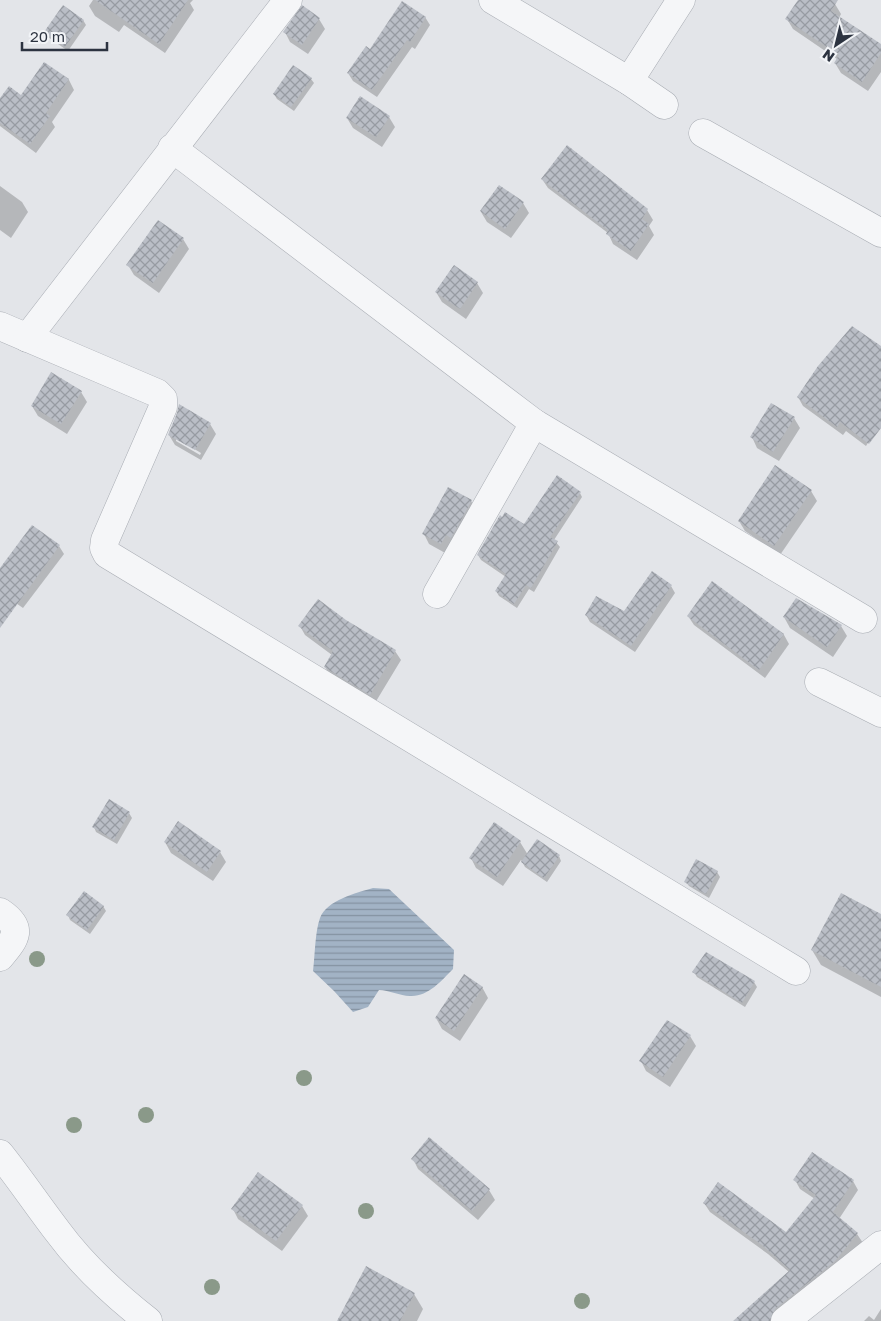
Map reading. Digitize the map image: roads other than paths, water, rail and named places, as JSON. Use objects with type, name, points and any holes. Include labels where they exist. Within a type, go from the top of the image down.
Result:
[{"type":"street","points":[[27,338],[288,0]]},
{"type":"street","points":[[493,0],[630,81],[664,105]]},
{"type":"street","points":[[630,81],[681,0]]},
{"type":"street","points":[[703,133],[881,233]]},
{"type":"street","points":[[172,148],[534,423],[863,619]]},
{"type":"street","points":[[0,326],[156,393],[163,399],[163,407],[105,540],[104,548],[107,554],[796,970]]},
{"type":"street","points":[[437,594],[534,423]]},
{"type":"street","points":[[819,682],[881,713]]},
{"type":"street","points":[[0,912],[12,920],[16,932],[13,941],[0,957]]},
{"type":"street","points":[[0,1154],[58,1233],[87,1266],[128,1306],[148,1321]]},
{"type":"street","points":[[785,1321],[881,1245]]},
{"type":"water","points":[[373,888],[389,889],[454,950],[453,969],[434,987],[423,994],[406,996],[379,990],[368,1007],[353,1012],[313,971],[317,930],[320,918],[329,906],[343,898]]}]
